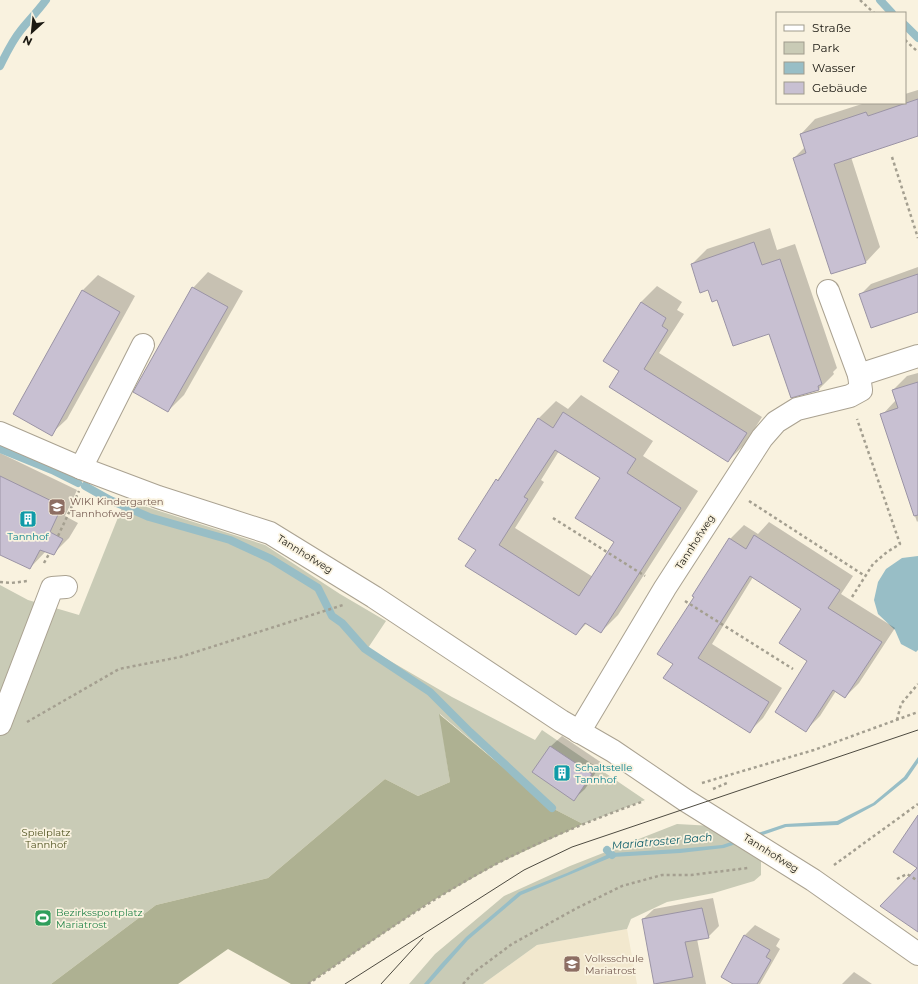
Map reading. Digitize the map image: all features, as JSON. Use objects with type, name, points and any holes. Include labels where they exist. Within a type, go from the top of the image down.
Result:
[{"type":"street","points":[[828,291],[859,375],[862,390],[850,396]]},
{"type":"street","points":[[85,469],[143,345]]},
{"type":"street","points":[[859,375],[918,356]]},
{"type":"street","name":"Tannhofweg","points":[[579,732],[665,588],[762,438],[776,422],[797,409],[850,396]]},
{"type":"street","name":"Tannhofweg","points":[[1,433],[85,469],[158,496],[270,533],[374,597],[579,732],[613,751],[672,791],[813,880],[918,954]]},
{"type":"street","points":[[0,724],[52,588],[66,587]]},
{"type":"path","points":[[860,0],[873,12]]},
{"type":"path","points":[[906,41],[918,52]]},
{"type":"path","points":[[892,157],[918,238]]},
{"type":"path","points":[[850,396],[900,544],[887,552],[873,564],[852,597]]},
{"type":"path","points":[[58,536],[85,469]]},
{"type":"path","points":[[730,489],[865,576]]},
{"type":"path","points":[[554,518],[793,669]]},
{"type":"path","points":[[44,563],[49,554]]},
{"type":"path","points":[[23,725],[119,669],[180,657],[320,612],[337,608]]},
{"type":"path","points":[[897,720],[901,704],[918,684]]},
{"type":"path","points":[[308,984],[432,901],[499,863],[583,824],[672,791],[807,752],[918,712]]},
{"type":"path","points":[[813,880],[918,804]]},
{"type":"path","points":[[463,984],[473,973],[512,944],[577,908],[622,886],[662,876],[691,875],[753,868],[775,856]]},
{"type":"path","points":[[897,879],[907,874],[918,881]]},
{"type":"shaded area","name":"Volksschule Mariatrost","points":[[627,929],[637,984],[483,984],[537,945]]},
{"type":"green space","name":"Spielplatz Tannhof","points":[[125,500],[265,545],[340,594],[386,621],[368,648],[452,697],[535,740],[542,730],[645,800],[583,824],[552,808],[440,714],[450,782],[418,796],[385,779],[268,878],[156,905],[51,984],[0,984],[0,585],[28,600],[79,615]]},
{"type":"green space","points":[[439,714],[552,808],[583,824],[499,863],[432,901],[308,984],[291,984],[228,949],[178,984],[51,984],[156,905],[268,878],[385,779],[418,796],[450,782]]},
{"type":"green space","points":[[677,824],[713,826],[761,859],[761,875],[754,881],[714,893],[667,902],[631,919],[627,929],[537,945],[483,984],[409,984],[435,954],[504,896],[570,866]]},
{"type":"water","points":[[918,556],[918,650],[916,652],[901,644],[895,630],[878,614],[874,600],[878,582],[886,569],[902,558]]},
{"type":"water","name":"Mariatroster Bach","points":[[918,757],[918,763],[907,779],[875,805],[838,825],[786,827],[724,848],[680,853],[612,857],[521,895],[468,940],[429,984],[424,984],[466,937],[519,892],[567,873],[611,853],[722,845],[785,824],[837,821],[873,803],[904,777]]},
{"type":"building","points":[[918,99],[918,136],[834,164],[866,263],[831,274],[793,158],[806,153],[800,134],[866,112],[868,116]]},
{"type":"building","points":[[754,242],[762,265],[780,259],[822,384],[818,386],[819,390],[791,398],[769,334],[733,346],[717,300],[712,302],[708,290],[700,293],[691,264]]},
{"type":"building","points":[[918,274],[918,312],[871,328],[859,294]]},
{"type":"building","points":[[192,287],[228,307],[168,412],[133,392]]},
{"type":"building","points":[[82,290],[120,312],[52,436],[13,414]]},
{"type":"building","points":[[641,302],[666,318],[662,326],[668,330],[644,369],[747,433],[728,462],[609,387],[619,371],[603,361]]},
{"type":"building","points":[[918,382],[918,515],[914,516],[880,414],[898,408],[892,390]]},
{"type":"building","points":[[563,412],[636,459],[627,473],[681,508],[601,633],[585,623],[576,635],[465,566],[476,550],[458,539],[496,479],[498,481],[538,418],[553,428]],"holes":[[[555,450],[600,478],[575,518],[614,542],[579,596],[499,545],[528,499],[524,497]]]},
{"type":"building","name":"Tannhof","points":[[0,476],[62,506],[50,532],[63,539],[54,555],[40,550],[30,569],[0,555]]},
{"type":"building","points":[[754,535],[840,590],[828,608],[882,642],[845,698],[833,690],[806,732],[775,712],[807,661],[779,643],[801,609],[750,576],[698,658],[769,702],[750,733],[663,678],[673,664],[657,654],[694,597],[692,596],[729,538],[746,549]]},
{"type":"building","name":"Schaltstelle Tannhof","points":[[550,746],[592,774],[574,801],[532,772]]},
{"type":"building","points":[[918,815],[918,932],[880,906],[917,868],[893,852]]},
{"type":"building","points":[[702,908],[709,938],[685,942],[693,977],[654,984],[642,919]]},
{"type":"building","points":[[744,935],[770,950],[766,957],[771,960],[757,984],[733,984],[721,977]]},
{"type":"waterway","points":[[0,66],[18,34],[46,0]]},
{"type":"waterway","points":[[880,0],[891,12]]},
{"type":"waterway","points":[[906,26],[918,38]]},
{"type":"waterway","points":[[0,449],[52,470],[78,483]]},
{"type":"waterway","points":[[85,486],[110,500],[149,517],[230,540],[271,559],[318,588],[332,616],[342,623],[365,649],[430,692],[470,732],[552,808]]},
{"type":"waterway","name":"Mariatroster Bach","points":[[607,850],[612,855]]},
{"type":"tram line","points":[[345,984],[524,870],[572,847],[918,730]]},
{"type":"tram line","points":[[381,984],[423,938]]},
{"type":"place","name":"WIKI Kindergarten Tannhofweg","points":[[57,507]]},
{"type":"place","name":"Tannhof","points":[[28,519]]},
{"type":"place","name":"Schaltstelle Tannhof","points":[[562,773]]},
{"type":"place","name":"Bezirkssportplatz Mariatrost","points":[[43,918]]},
{"type":"place","name":"Volksschule Mariatrost","points":[[572,964]]}]
